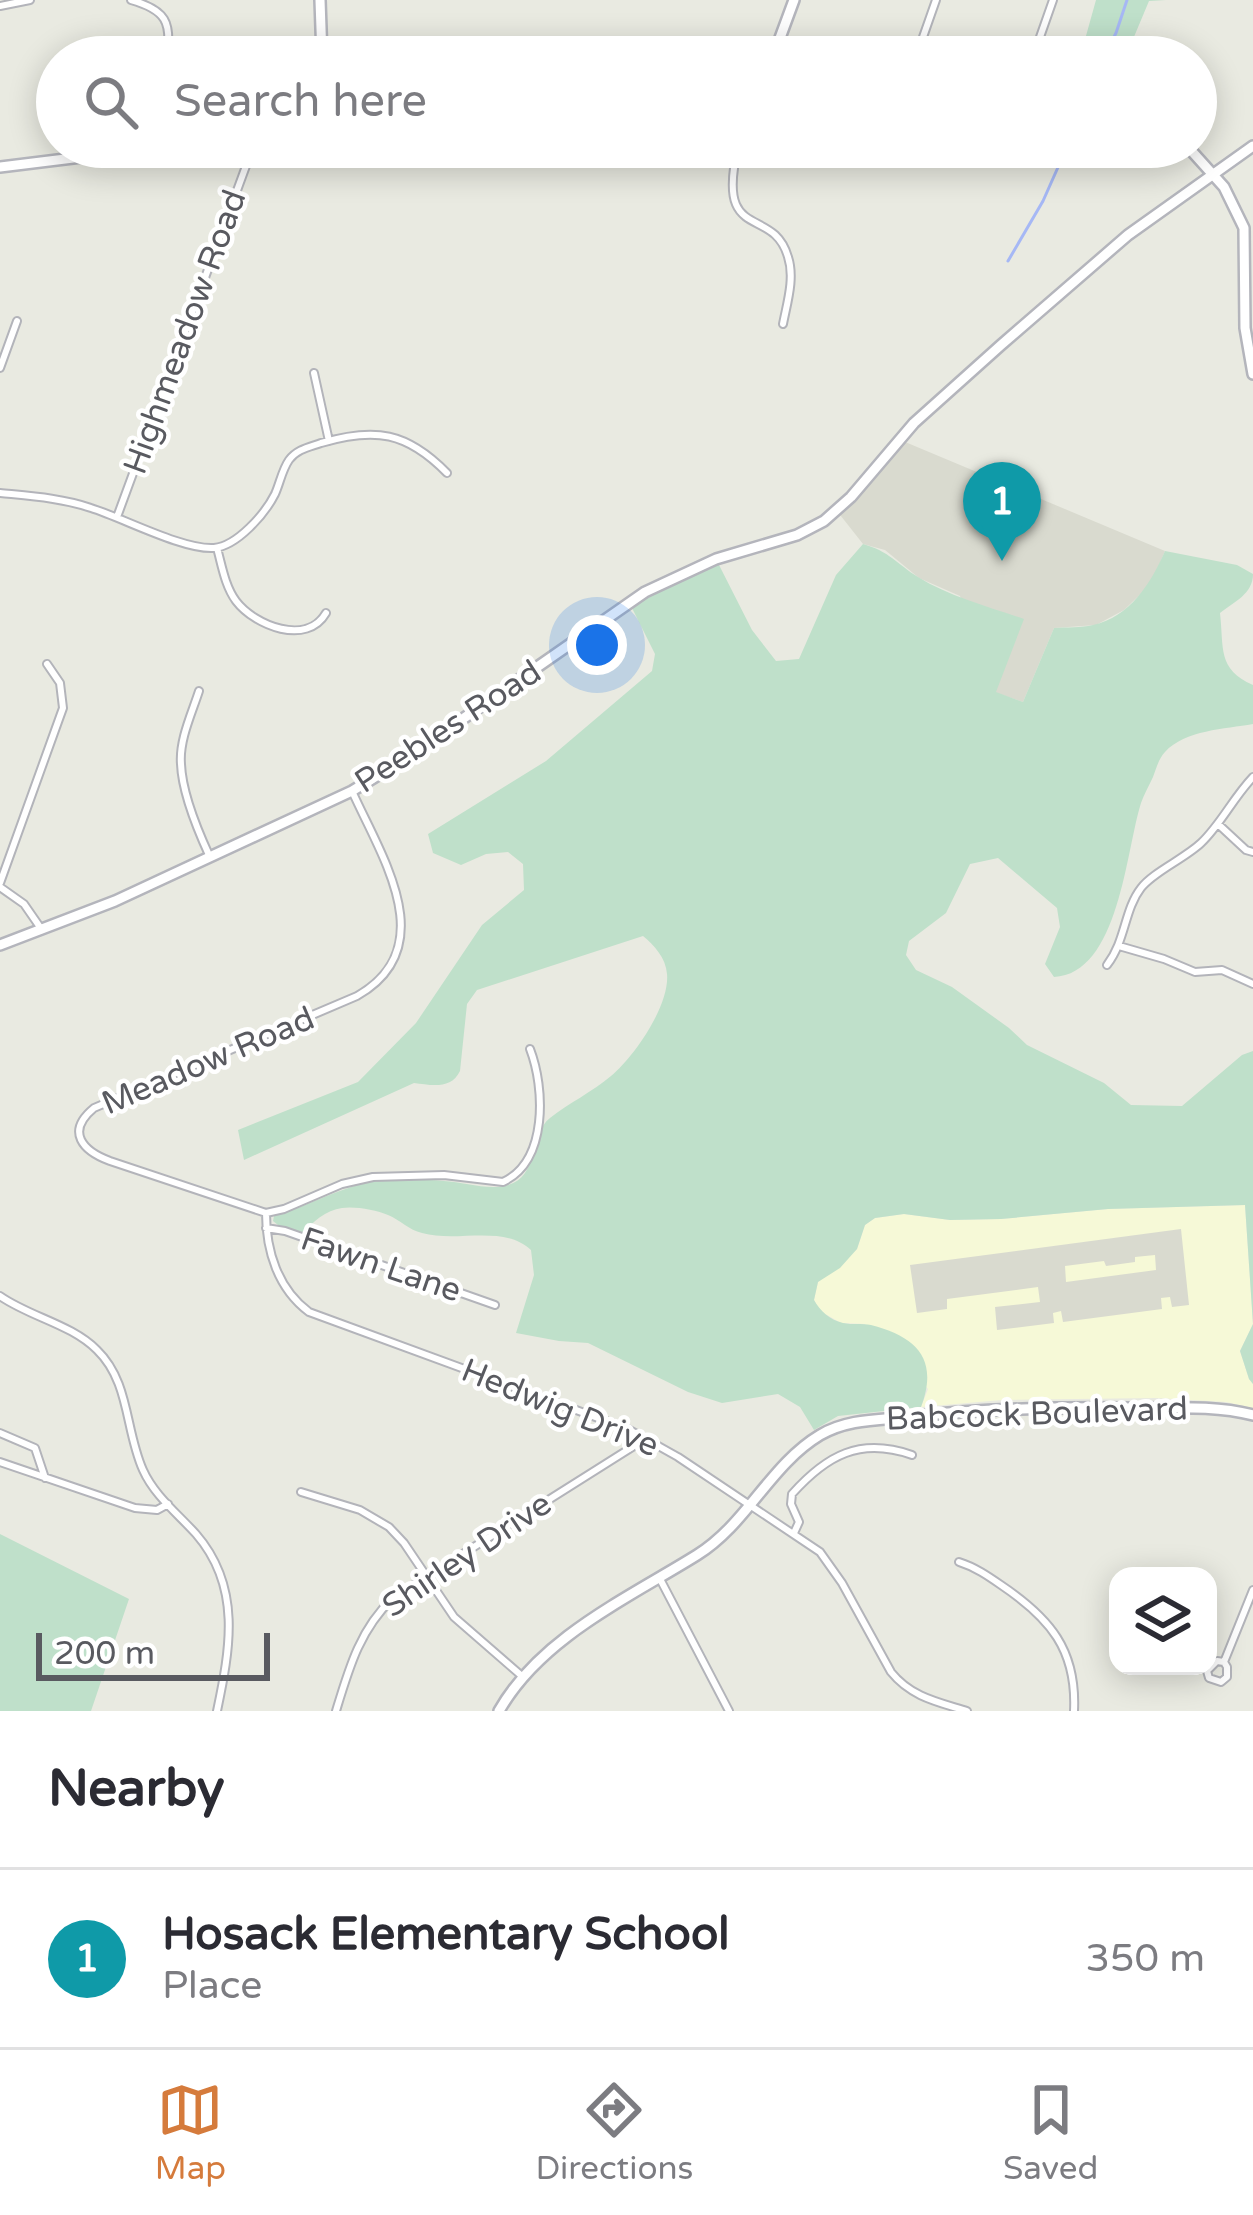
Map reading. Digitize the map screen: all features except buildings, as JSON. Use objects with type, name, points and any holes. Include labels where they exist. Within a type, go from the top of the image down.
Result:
[{"type":"street","points":[[0,6],[30,0]]},
{"type":"street","points":[[131,0],[164,18],[170,36]]},
{"type":"street","points":[[320,0],[321,36]]},
{"type":"street","points":[[781,36],[794,0]]},
{"type":"street","points":[[923,36],[936,0]]},
{"type":"street","points":[[1040,36],[1053,0]]},
{"type":"street","name":"Peebles Road","points":[[0,946],[115,902],[352,790],[408,757],[645,592],[824,521],[932,406],[1128,235],[1253,146]]},
{"type":"street","points":[[0,167],[36,162]]},
{"type":"street","name":"Highmeadow Road","points":[[117,517],[245,168]]},
{"type":"street","points":[[734,168],[734,202],[746,218],[779,240],[790,260],[783,324]]},
{"type":"street","points":[[1208,168],[1231,197],[1244,228],[1245,328],[1253,374]]},
{"type":"street","points":[[0,368],[17,321]]},
{"type":"street","points":[[314,373],[329,441]]},
{"type":"street","points":[[0,493],[65,501],[190,544],[217,548],[239,536],[268,504],[291,457],[329,441],[361,434],[395,437],[423,450],[446,473]]},
{"type":"street","points":[[217,548],[231,593],[259,620],[284,629],[304,629],[320,623],[326,613]]},
{"type":"street","points":[[42,930],[24,904],[0,885],[63,708],[60,683],[47,664]]},
{"type":"street","points":[[199,691],[180,761],[209,855]]},
{"type":"street","points":[[1107,964],[1119,946],[1141,887],[1195,849],[1253,777]]},
{"type":"street","name":"Meadow Road","points":[[266,1213],[95,1156],[83,1145],[80,1125],[94,1108],[357,997],[380,980],[396,956],[403,917],[352,790]]},
{"type":"street","points":[[1218,824],[1253,852]]},
{"type":"street","points":[[1119,946],[1164,958],[1195,973],[1222,970],[1253,984]]},
{"type":"street","points":[[266,1213],[373,1177],[444,1175],[498,1184],[512,1178],[525,1164],[537,1130],[540,1096],[530,1049]]},
{"type":"street","name":"Hedwig Drive","points":[[266,1213],[284,1288],[309,1312],[628,1430],[678,1457],[820,1552],[896,1678],[914,1694],[967,1711]]},
{"type":"street","name":"Fawn Lane","points":[[266,1228],[495,1305]]},
{"type":"street","points":[[0,1296],[81,1337],[103,1355],[120,1384],[144,1472],[208,1548],[222,1576],[230,1646],[217,1711]]},
{"type":"street","name":"Babcock Boulevard","points":[[500,1711],[540,1658],[717,1542],[805,1445],[824,1432],[856,1422],[978,1409],[1200,1408],[1253,1414]]},
{"type":"street","points":[[0,1433],[35,1448],[45,1478]]},
{"type":"street","name":"Shirley Drive","points":[[336,1711],[362,1635],[383,1607],[424,1576],[645,1438]]},
{"type":"street","points":[[794,1533],[799,1522],[792,1494],[828,1460],[849,1450],[872,1448],[912,1455]]},
{"type":"street","points":[[0,1462],[148,1511],[168,1504]]},
{"type":"street","points":[[301,1492],[360,1510],[384,1523],[404,1543],[454,1617],[523,1677]]},
{"type":"street","points":[[959,1562],[1013,1593],[1052,1627],[1067,1657],[1074,1711]]},
{"type":"street","points":[[660,1579],[729,1711]]},
{"type":"street","points":[[1224,1662],[1253,1589]]},
{"type":"shaded area","points":[[1096,0],[1166,0],[1149,1],[1134,36],[1086,36]]},
{"type":"shaded area","points":[[898,439],[1165,551],[1151,584],[1124,610],[1096,625],[1054,628],[1023,702],[996,693],[960,596],[919,578],[885,550],[863,544],[837,511]]},
{"type":"shaded area","points":[[863,544],[943,590],[1024,619],[996,692],[1023,702],[1054,628],[1093,625],[1118,615],[1146,586],[1165,551],[1237,565],[1253,574],[1246,592],[1220,613],[1228,664],[1253,685],[1253,724],[1194,735],[1163,754],[1141,803],[1116,906],[1093,955],[1076,971],[1054,977],[1045,964],[1060,927],[1057,908],[998,858],[970,864],[946,913],[909,941],[906,955],[916,970],[952,987],[1027,1045],[1104,1083],[1131,1105],[1182,1106],[1253,1051],[1253,1324],[1245,1205],[1108,1209],[1001,1219],[950,1220],[904,1214],[875,1218],[865,1225],[857,1249],[818,1282],[814,1300],[834,1320],[871,1325],[912,1344],[925,1363],[926,1390],[921,1407],[838,1416],[814,1430],[800,1407],[778,1394],[722,1403],[688,1392],[588,1343],[516,1333],[534,1275],[531,1250],[520,1242],[493,1236],[436,1236],[359,1208],[330,1211],[303,1234],[273,1221],[274,1216],[365,1183],[420,1180],[508,1185],[525,1173],[543,1125],[611,1076],[630,1056],[657,1015],[666,987],[664,963],[643,936],[477,990],[467,1004],[460,1071],[451,1081],[414,1083],[244,1160],[238,1130],[358,1082],[416,1023],[482,925],[524,890],[523,864],[508,852],[486,854],[461,865],[433,853],[428,834],[546,761],[652,671],[655,654],[631,606],[718,563],[752,630],[776,661],[799,659],[836,575]]},
{"type":"shaded area","points":[[1245,1205],[1253,1324],[1240,1351],[1253,1384],[1253,1408],[1156,1398],[1002,1400],[921,1407],[928,1389],[865,1324],[841,1323],[820,1311],[814,1300],[818,1282],[857,1249],[865,1225],[875,1218],[904,1214],[950,1220],[1001,1219],[1108,1209]]},
{"type":"shaded area","points":[[1181,1229],[1189,1305],[1172,1307],[1170,1297],[1161,1298],[1162,1309],[1063,1322],[1061,1311],[1053,1313],[1054,1323],[997,1330],[995,1307],[1040,1302],[1038,1287],[947,1299],[947,1309],[917,1313],[910,1265]],"holes":[[[1155,1255],[1156,1270],[1066,1282],[1065,1266],[1104,1261],[1106,1266]]]},
{"type":"shaded area","points":[[1253,1324],[1253,1384],[1240,1351]]},
{"type":"shaded area","points":[[0,1534],[129,1599],[91,1711],[0,1711]]},
{"type":"waterway","points":[[1114,36],[1127,0]]},
{"type":"waterway","points":[[1008,261],[1058,168]]},
{"type":"place","name":"Hosack Elementary School","points":[[1002,561]]}]
